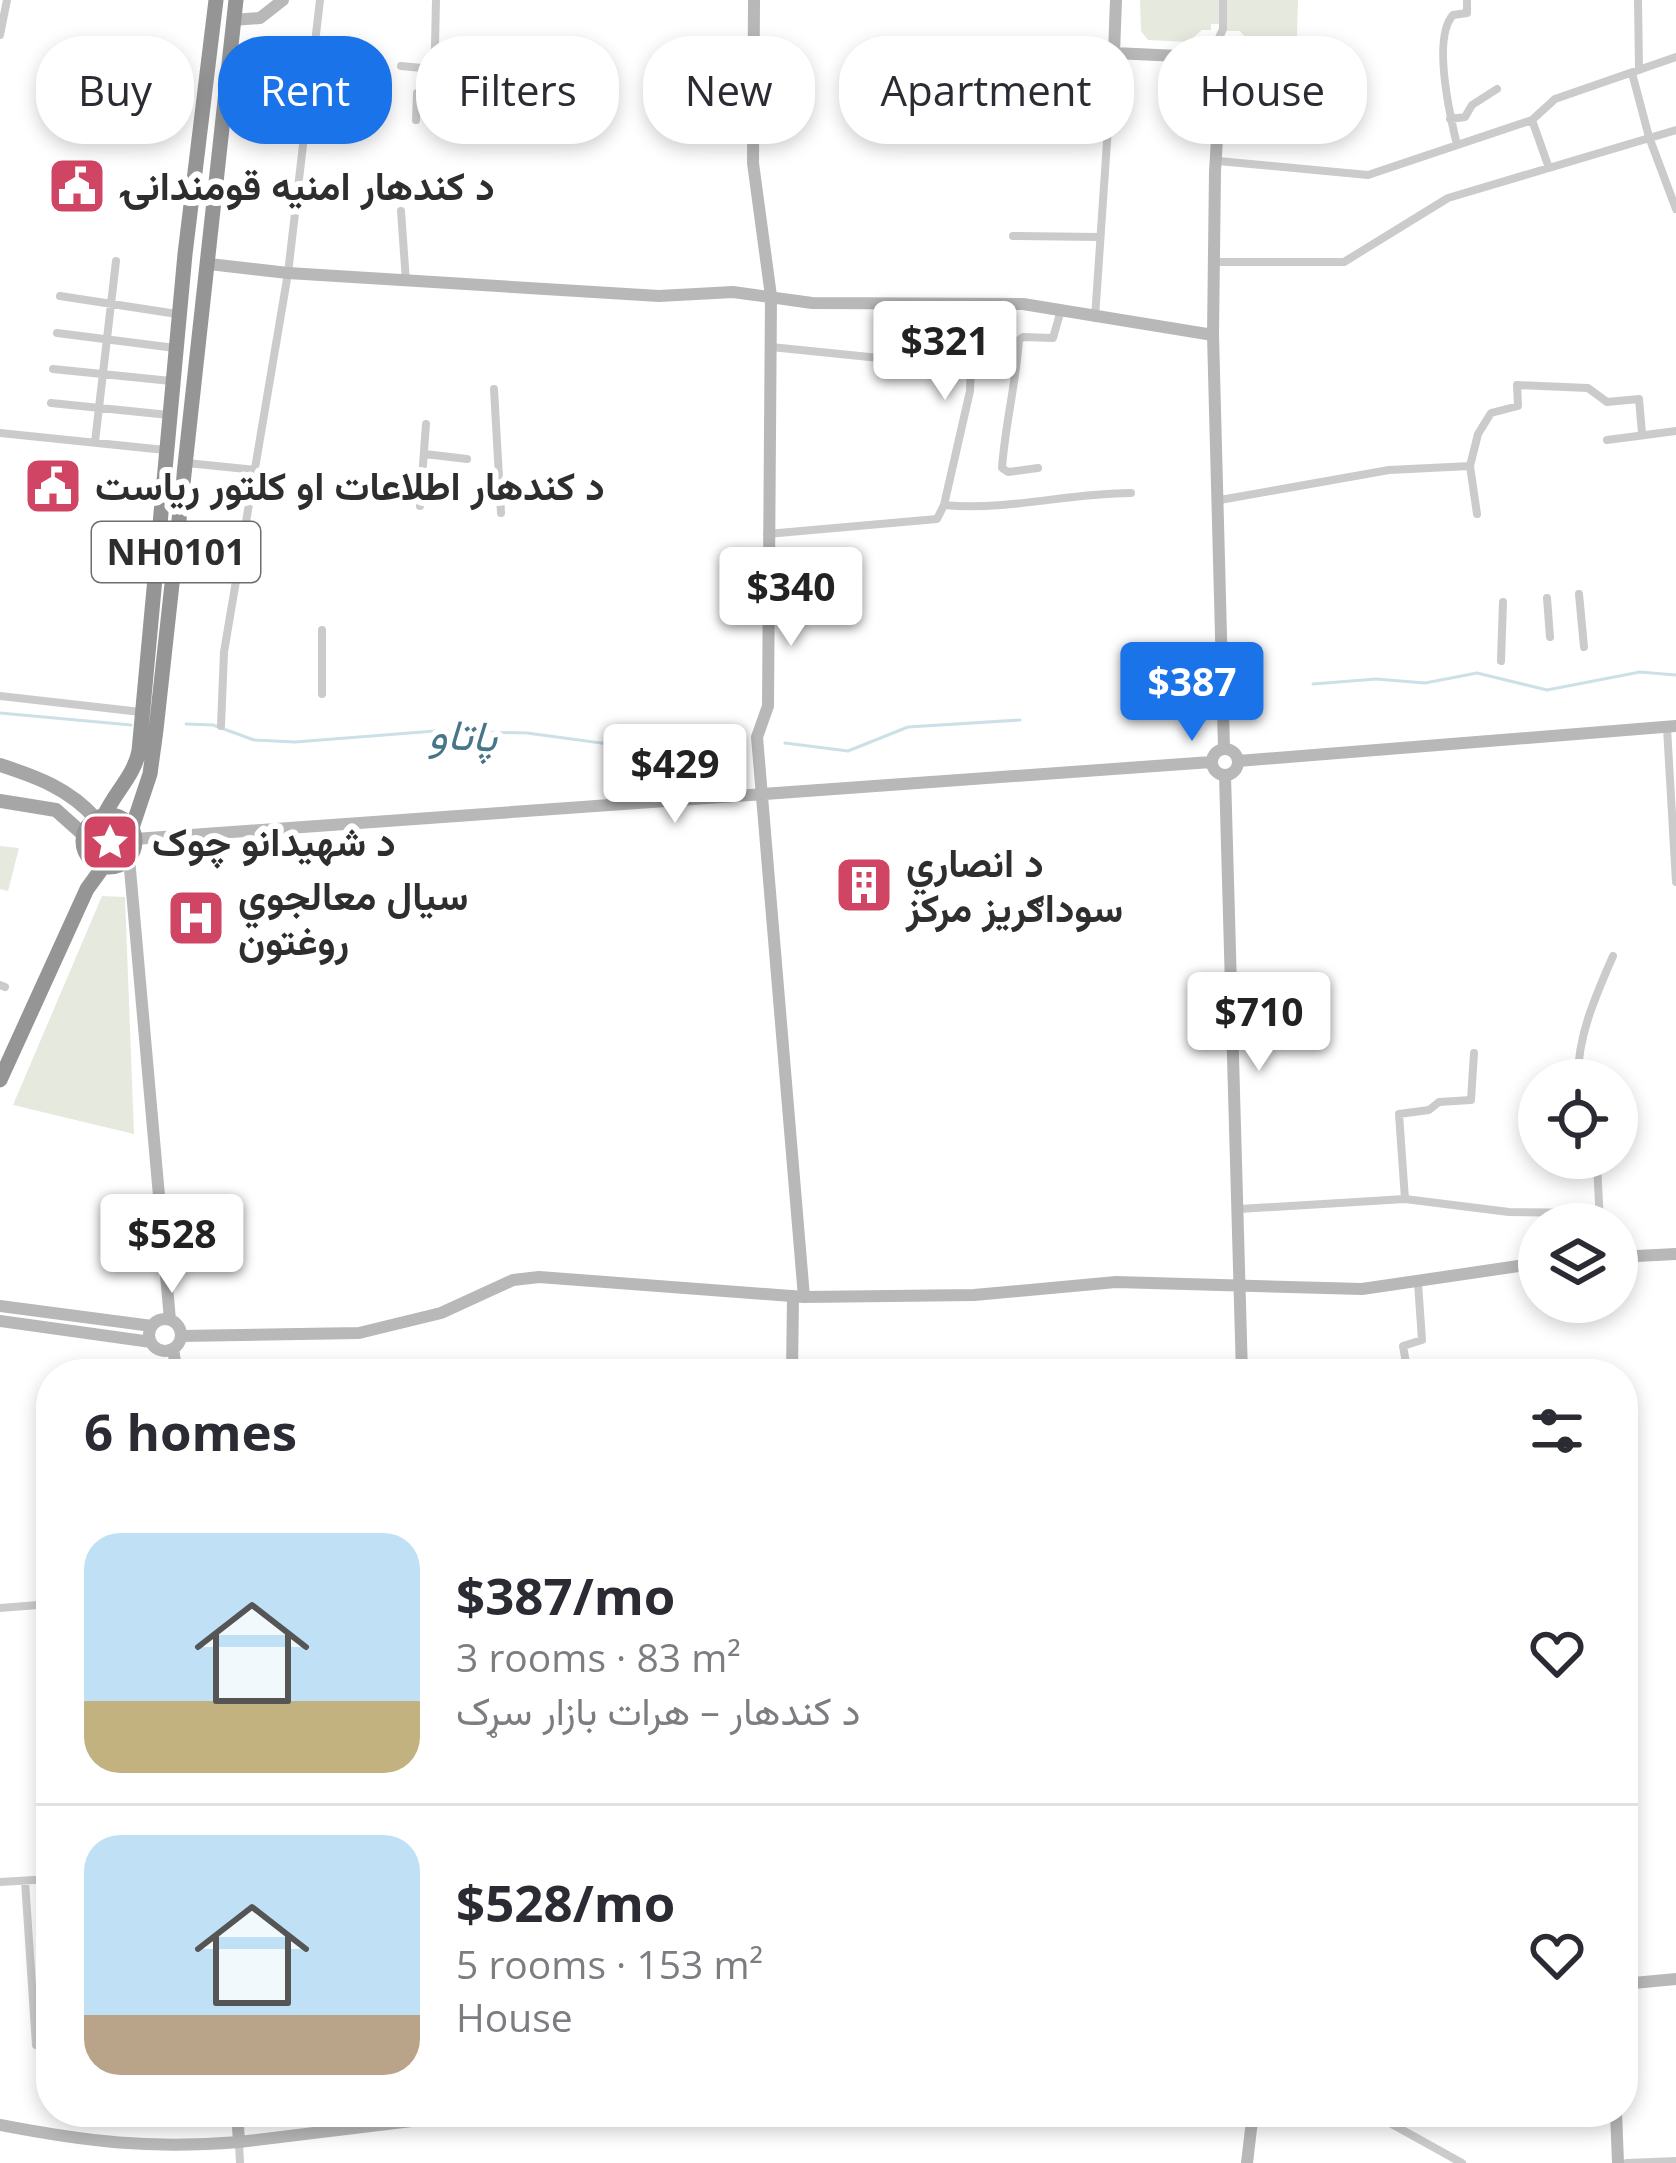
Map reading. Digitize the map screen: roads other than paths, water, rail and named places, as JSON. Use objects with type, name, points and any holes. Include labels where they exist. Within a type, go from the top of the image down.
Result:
[{"type":"highway","name":"NH0101","points":[[100,818],[136,766],[216,0]]},
{"type":"highway","name":"NH0101","points":[[134,834],[150,775],[236,0]]},
{"type":"highway","points":[[1,1078],[87,890],[104,867],[129,859],[134,834],[120,818],[100,818],[84,835],[87,855],[104,867]]},
{"type":"main road","points":[[233,20],[260,18],[283,0]]},
{"type":"main road","points":[[754,0],[753,163],[771,296],[768,706],[757,737],[782,1006],[798,1297],[793,1359]]},
{"type":"main road","points":[[1115,36],[1116,0]]},
{"type":"main road","points":[[1219,144],[1213,335],[1224,748]]},
{"type":"main road","points":[[209,264],[659,296],[733,292],[812,303],[973,303],[1061,310],[1213,335]]},
{"type":"main road","points":[[1238,761],[1671,727]]},
{"type":"main road","points":[[1224,748],[1238,761],[1226,775]]},
{"type":"main road","points":[[1224,748],[1211,762],[1226,775]]},
{"type":"main road","points":[[134,834],[702,800],[759,792],[1211,762]]},
{"type":"main road","points":[[0,765],[41,778],[80,800],[100,818]]},
{"type":"main road","points":[[1226,775],[1242,1359]]},
{"type":"main road","points":[[0,801],[56,810],[84,835]]},
{"type":"main road","points":[[129,859],[170,1320]]},
{"type":"main road","points":[[1638,1256],[1676,1254]]},
{"type":"main road","points":[[181,1336],[359,1333],[441,1313],[513,1280],[539,1276],[798,1297],[974,1295],[1116,1282],[1363,1289],[1518,1266]]},
{"type":"main road","points":[[0,1306],[152,1326],[170,1320],[181,1336],[173,1349],[175,1359]]},
{"type":"main road","points":[[0,1321],[173,1349]]},
{"type":"main road","points":[[151,1342],[152,1326]]},
{"type":"main road","points":[[1638,1982],[1676,1978]]},
{"type":"main road","points":[[0,2125],[85,2141],[166,2147],[362,2127]]},
{"type":"main road","points":[[238,2127],[239,2142]]},
{"type":"main road","points":[[1246,2163],[1251,2127]]},
{"type":"main road","points":[[1617,2127],[1618,2163]]},
{"type":"street","points":[[0,35],[7,0]]},
{"type":"street","points":[[221,726],[224,652],[288,273],[320,0]]},
{"type":"street","points":[[434,36],[436,0]]},
{"type":"street","points":[[1219,36],[1223,0]]},
{"type":"street","points":[[1456,145],[1445,89],[1444,27],[1453,15],[1467,13],[1468,0]]},
{"type":"street","points":[[1638,0],[1635,72],[1649,137],[1676,209]]},
{"type":"street","points":[[1218,160],[1368,175],[1532,120],[1555,99],[1676,57]]},
{"type":"street","points":[[400,66],[416,65]]},
{"type":"street","points":[[1450,119],[1466,117],[1472,105],[1497,88]]},
{"type":"street","points":[[1532,120],[1549,168]]},
{"type":"street","points":[[1214,262],[1344,262],[1448,198],[1676,130]]},
{"type":"street","points":[[1095,318],[1107,144]]},
{"type":"street","points":[[401,211],[406,280]]},
{"type":"street","points":[[1013,236],[1100,236]]},
{"type":"street","points":[[95,442],[116,260]]},
{"type":"street","points":[[60,296],[180,315]]},
{"type":"street","points":[[767,534],[937,519],[970,391],[973,303]]},
{"type":"street","points":[[1038,469],[1008,472],[1002,468],[1003,448],[1014,401],[1019,340],[1051,339],[1061,310]]},
{"type":"street","points":[[57,333],[177,348]]},
{"type":"street","points":[[771,347],[899,360]]},
{"type":"street","points":[[53,369],[174,381]]},
{"type":"street","points":[[1477,514],[1470,466],[1478,434],[1491,413],[1519,405],[1517,386],[1588,388],[1607,402],[1639,399],[1642,433]]},
{"type":"street","points":[[494,389],[500,513]]},
{"type":"street","points":[[51,403],[170,416]]},
{"type":"street","points":[[420,506],[427,424]]},
{"type":"street","points":[[1607,440],[1676,430]]},
{"type":"street","points":[[0,433],[167,450]]},
{"type":"street","points":[[425,454],[467,458]]},
{"type":"street","points":[[185,463],[256,470]]},
{"type":"street","points":[[1220,500],[1389,470],[1470,466]]},
{"type":"street","points":[[944,506],[1001,508],[1065,496],[1132,493]]},
{"type":"street","points":[[1579,594],[1583,647]]},
{"type":"street","points":[[1547,598],[1550,637]]},
{"type":"street","points":[[1501,661],[1503,602]]},
{"type":"street","points":[[322,630],[322,694]]},
{"type":"street","points":[[0,696],[142,712]]},
{"type":"street","points":[[1671,727],[1676,882]]},
{"type":"street","points":[[1577,1059],[1613,956]]},
{"type":"street","points":[[1406,1199],[1400,1114],[1429,1110],[1439,1102],[1471,1100],[1474,1053]]},
{"type":"street","points":[[1238,1209],[1406,1199],[1518,1212]]},
{"type":"street","points":[[1405,1359],[1403,1346],[1422,1340],[1418,1283]]},
{"type":"street","points":[[0,1608],[36,1605]]},
{"type":"street","points":[[0,1882],[36,1880]]},
{"type":"street","points":[[25,1881],[36,2045]]},
{"type":"street","points":[[1397,2127],[1462,2163]]},
{"type":"street","points":[[239,2142],[240,2163]]},
{"type":"street","points":[[1627,2163],[1676,2161]]},
{"type":"waterway","points":[[1313,684],[1376,679],[1425,683],[1477,673],[1547,690],[1640,672],[1676,675]]},
{"type":"waterway","name":"پاتاو","points":[[0,713],[131,725]]},
{"type":"waterway","points":[[785,743],[848,751],[908,727],[1020,720]]},
{"type":"waterway","name":"پاتاو","points":[[186,724],[213,725],[254,740],[295,742],[435,731],[527,733],[653,750],[741,743]]},
{"type":"place","name":"د کندهار امنيه قومندانۍ","points":[[77,186]]},
{"type":"place","name":"د کندهار اطلاعات او کلتور رياست","points":[[53,486]]},
{"type":"place","name":"د شهيدانو چوک","points":[[110,842]]},
{"type":"place","name":"د انصاري سوداګریز مرکز","points":[[864,885]]},
{"type":"place","name":"سيال معالجوي روغتون","points":[[196,918]]}]
